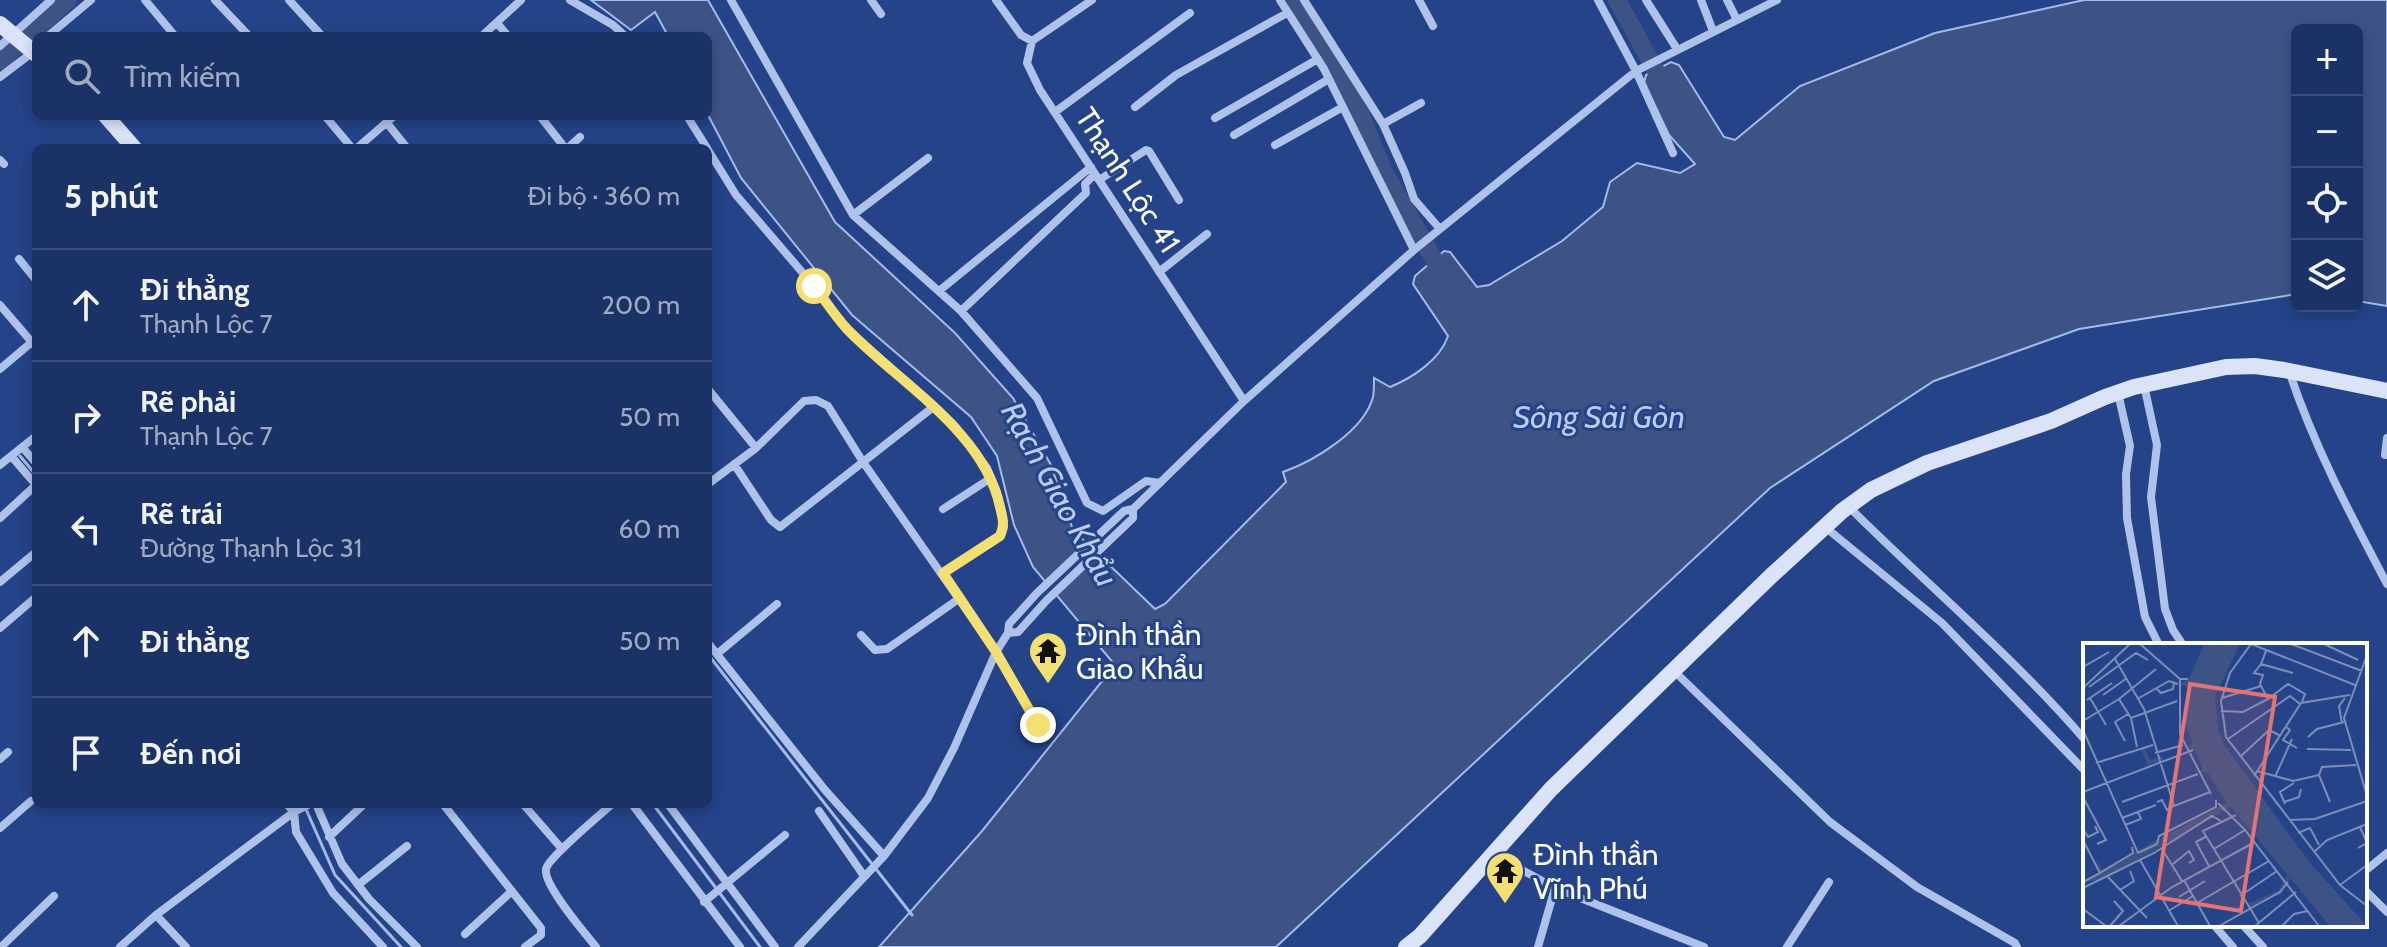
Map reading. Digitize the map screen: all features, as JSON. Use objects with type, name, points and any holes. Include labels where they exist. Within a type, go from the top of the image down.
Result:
[{"type":"street","points":[[32,50],[7,35],[51,0]]},
{"type":"street","points":[[53,32],[91,0]]},
{"type":"street","points":[[145,0],[172,32]]},
{"type":"street","points":[[215,0],[245,32]]},
{"type":"street","points":[[289,0],[318,32]]},
{"type":"street","points":[[487,32],[521,0]]},
{"type":"street","points":[[570,0],[621,32]]},
{"type":"street","points":[[731,0],[853,215],[961,311],[1037,398],[1087,503],[1103,511],[1146,481],[1160,483]]},
{"type":"street","points":[[871,0],[881,14]]},
{"type":"street","points":[[996,0],[1021,35],[1032,41],[1092,0]]},
{"type":"street","points":[[1280,0],[1329,79],[1414,250]]},
{"type":"street","points":[[1304,0],[1383,124],[1414,199],[1437,231]]},
{"type":"street","points":[[1419,0],[1433,26]]},
{"type":"street","points":[[1598,0],[1636,71],[1673,153]]},
{"type":"street","points":[[1646,0],[1675,50]]},
{"type":"street","points":[[1701,0],[1713,31]]},
{"type":"street","points":[[1727,0],[1737,20]]},
{"type":"street","points":[[798,947],[881,859],[928,798],[954,748],[996,652],[1008,633],[1009,624],[1037,593],[1124,511],[1133,509],[1244,401],[1414,250],[1636,71],[1777,0]]},
{"type":"street","points":[[1055,112],[1190,13]]},
{"type":"street","points":[[1135,107],[1176,75],[1287,13]]},
{"type":"street","points":[[498,24],[505,32]]},
{"type":"street","name":"Thạnh Lộc 41","points":[[1032,41],[1027,63],[1055,112],[1244,401]]},
{"type":"street","points":[[0,77],[32,53]]},
{"type":"street","points":[[1215,118],[1318,59]]},
{"type":"street","points":[[1234,135],[1329,79]]},
{"type":"street","points":[[1383,124],[1421,103]]},
{"type":"street","points":[[1275,145],[1343,107]]},
{"type":"street","points":[[110,120],[130,144]]},
{"type":"street","points":[[329,120],[350,144]]},
{"type":"street","points":[[359,144],[390,120]]},
{"type":"street","points":[[392,120],[405,144]]},
{"type":"street","points":[[543,120],[563,144]]},
{"type":"street","points":[[690,120],[705,144]]},
{"type":"street","points":[[571,144],[580,137]]},
{"type":"street","points":[[939,291],[1095,174],[1146,150],[1179,200]]},
{"type":"street","points":[[712,156],[736,195],[846,328],[953,424],[987,468],[1004,527],[1000,536],[943,573]]},
{"type":"street","points":[[853,215],[928,158]]},
{"type":"street","points":[[961,311],[1086,193],[1085,184],[1095,174]]},
{"type":"street","points":[[1159,272],[1207,234]]},
{"type":"street","points":[[19,259],[32,275]]},
{"type":"street","points":[[0,305],[32,342]]},
{"type":"street","points":[[0,369],[32,345]]},
{"type":"street","points":[[1406,947],[1420,936],[1551,789],[1825,527],[1871,490],[1927,463],[2051,421],[2118,392],[2226,367],[2255,366],[2289,371],[2387,391]]},
{"type":"street","points":[[2289,371],[2304,417],[2387,584]]},
{"type":"street","points":[[2144,384],[2157,445],[2151,497],[2165,609],[2182,643]]},
{"type":"street","points":[[2118,392],[2130,446],[2126,474],[2127,518],[2145,617],[2158,643]]},
{"type":"street","points":[[712,394],[756,448]]},
{"type":"street","points":[[712,481],[756,448],[804,401],[816,400],[828,406],[863,462],[996,652],[1038,725]]},
{"type":"street","points":[[734,464],[771,520],[780,527],[932,408]]},
{"type":"street","points":[[2385,455],[2387,438]]},
{"type":"street","points":[[0,465],[32,440]]},
{"type":"street","points":[[23,448],[32,458]]},
{"type":"street","points":[[12,457],[32,480]]},
{"type":"street","points":[[943,509],[991,478]]},
{"type":"street","points":[[0,518],[32,489]]},
{"type":"street","points":[[1848,506],[1993,641],[2083,738]]},
{"type":"street","points":[[1008,633],[1018,632],[1133,518],[1133,509]]},
{"type":"street","points":[[1825,527],[1942,623],[2083,769]]},
{"type":"street","points":[[0,582],[32,555]]},
{"type":"street","points":[[861,635],[875,650],[887,649],[960,598]]},
{"type":"street","points":[[0,628],[32,600]]},
{"type":"street","points":[[717,654],[777,604]]},
{"type":"street","points":[[712,648],[881,859]]},
{"type":"street","points":[[1673,670],[1830,822],[1917,887],[2015,943],[2017,947]]},
{"type":"street","points":[[0,828],[31,801]]},
{"type":"street","points":[[292,808],[296,811]]},
{"type":"street","points":[[120,947],[156,915],[303,808]]},
{"type":"street","points":[[315,808],[342,864],[417,947]]},
{"type":"street","points":[[329,837],[360,808]]},
{"type":"street","points":[[446,808],[541,928],[541,935],[525,947]]},
{"type":"street","points":[[526,808],[562,849]]},
{"type":"street","points":[[596,947],[545,873],[547,865],[562,849],[608,808]]},
{"type":"street","points":[[635,808],[740,947]]},
{"type":"street","points":[[671,808],[775,947]]},
{"type":"street","points":[[296,811],[296,832],[333,893],[383,947]]},
{"type":"street","points":[[819,811],[866,873]]},
{"type":"street","points":[[704,902],[785,835]]},
{"type":"street","points":[[358,885],[407,846]]},
{"type":"street","points":[[1491,853],[1555,888],[1704,947]]},
{"type":"street","points":[[2367,869],[2387,853]]},
{"type":"street","points":[[1787,947],[1829,882]]},
{"type":"street","points":[[1538,947],[1555,888]]},
{"type":"street","points":[[465,934],[512,891]]},
{"type":"street","points":[[2367,892],[2387,912]]},
{"type":"street","points":[[1,947],[54,896]]},
{"type":"street","points":[[156,915],[186,947]]},
{"type":"street","points":[[2216,927],[2233,947]]},
{"type":"street","points":[[2245,927],[2263,947]]},
{"type":"water","name":"Sông Sài Gòn","points":[[591,0],[708,0],[835,222],[955,333],[1013,398],[1051,465],[1073,530],[1155,609],[1165,604],[1286,482],[1283,472],[1323,452],[1360,422],[1373,397],[1374,378],[1390,387],[1416,373],[1439,353],[1448,336],[1413,284],[1415,276],[1444,251],[1450,252],[1477,287],[1489,285],[1562,241],[1603,207],[1610,182],[1637,163],[1680,173],[1695,164],[1669,135],[1644,83],[1646,75],[1671,62],[1679,65],[1724,137],[1735,140],[1800,86],[1935,33],[2084,0],[2387,0],[2387,306],[2363,302],[2363,24],[2291,24],[2291,295],[2079,329],[1934,381],[1770,488],[1276,947],[879,947],[982,831],[1115,665],[1033,567],[1014,525],[997,456],[971,417],[852,315],[741,178],[711,120],[712,32],[666,32],[655,12],[631,30]]},
{"type":"pier","points":[[1091,542],[1100,550],[1052,596],[1044,586]]},
{"type":"waterway","points":[[32,32],[68,0]]},
{"type":"waterway","points":[[1296,0],[1361,116],[1384,172],[1445,279]]},
{"type":"waterway","points":[[1617,0],[1666,89]]},
{"type":"waterway","points":[[0,61],[32,32]]},
{"type":"waterway","points":[[20,456],[32,470]]},
{"type":"waterway","points":[[712,660],[912,915]]},
{"type":"waterway","points":[[305,808],[335,875],[401,947]]},
{"type":"waterway","points":[[656,808],[760,947]]},
{"type":"place","name":"Đình thần Giao Khẩu","points":[[1048,685]]},
{"type":"place","name":"Đình thần Vĩnh Phú","points":[[1505,905]]},
{"type":"route","points":[[814,286],[846,328],[953,424],[987,468],[997,492],[1004,527],[1000,536],[943,573],[996,652],[1038,725]]},
{"type":"water label","name":"Rạch Giao Khẩu","points":[[1060,494]]}]
